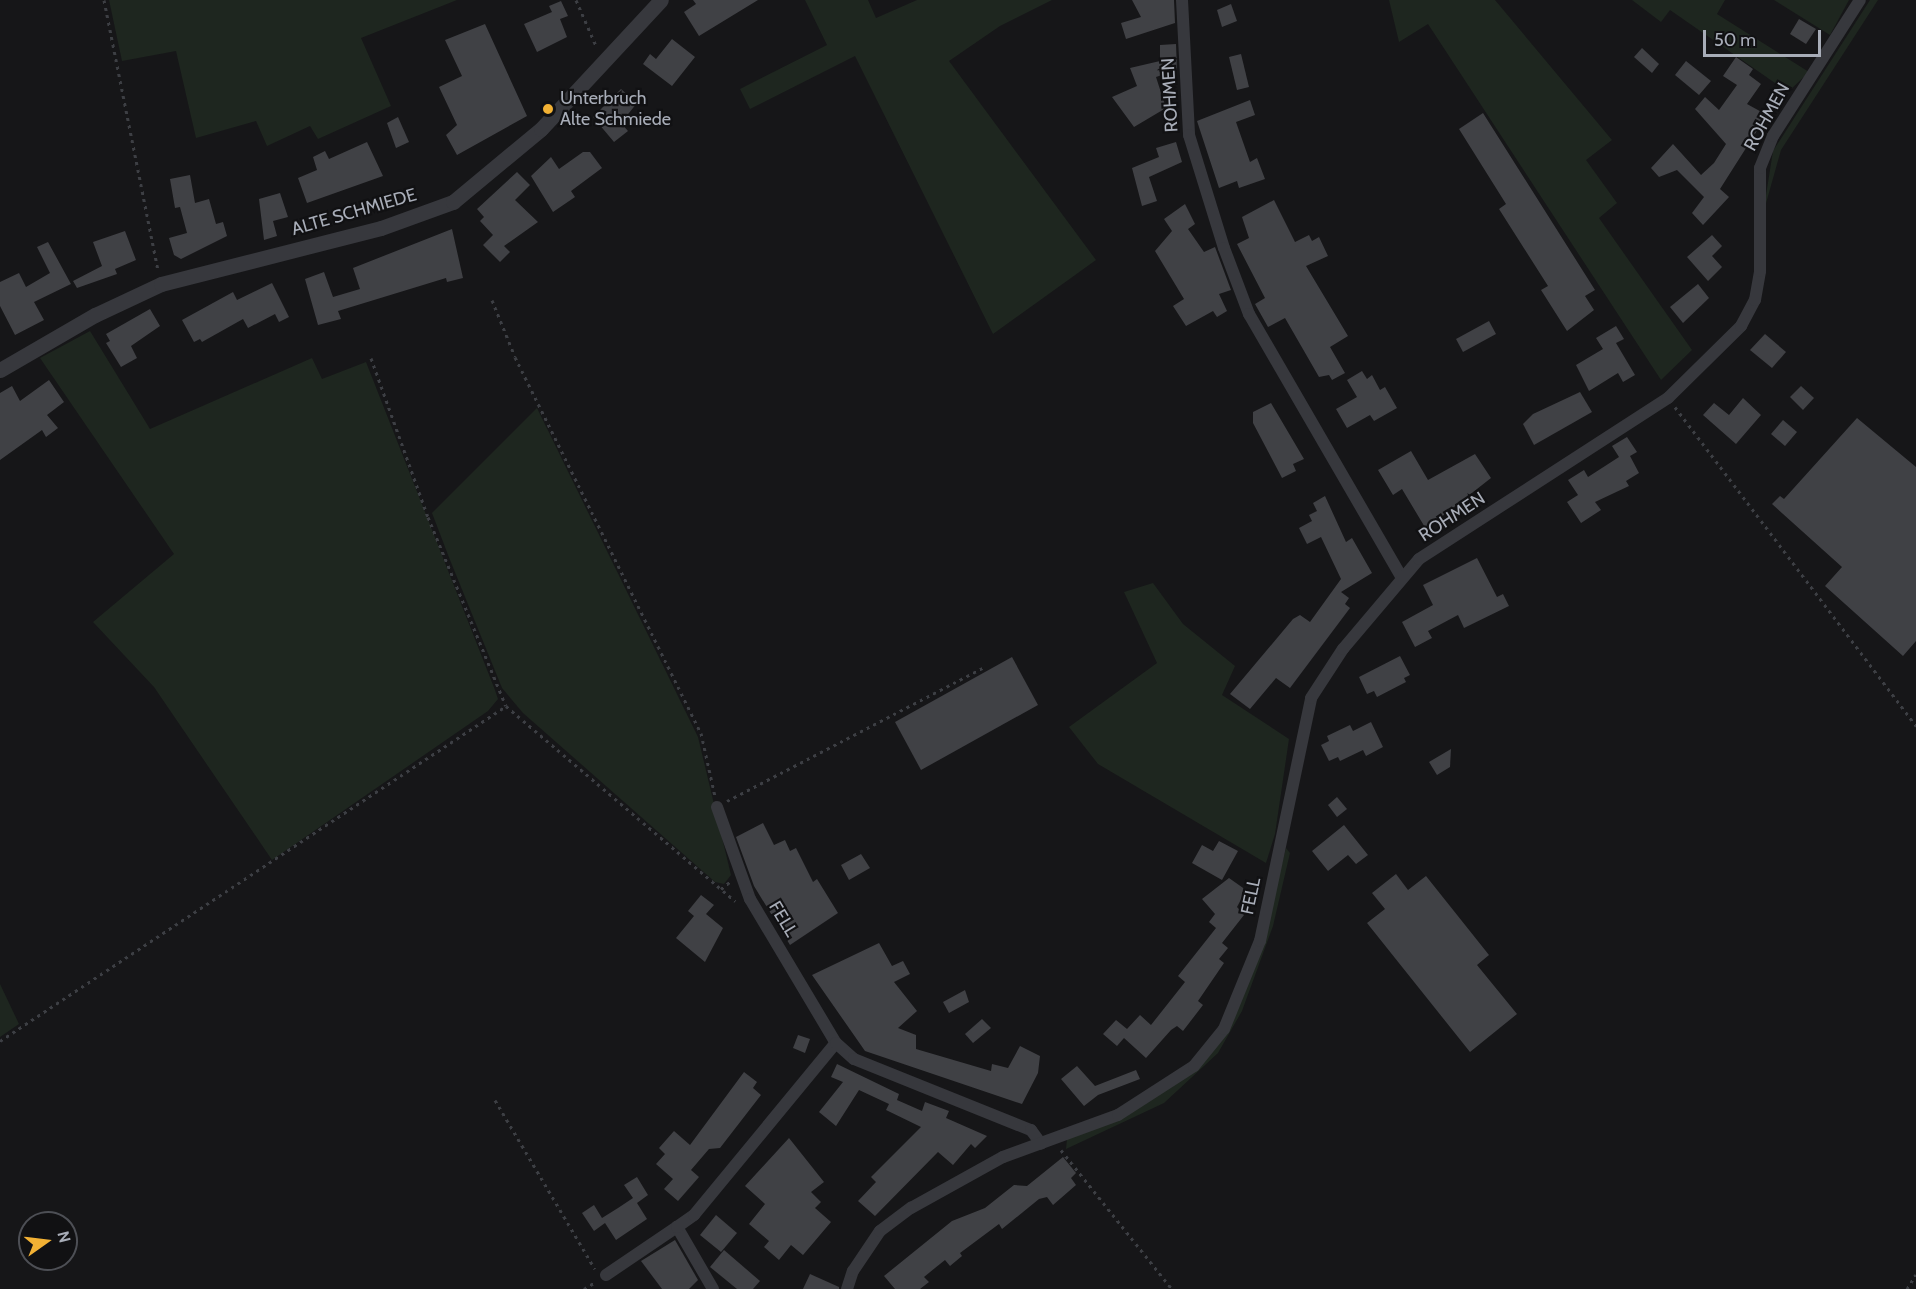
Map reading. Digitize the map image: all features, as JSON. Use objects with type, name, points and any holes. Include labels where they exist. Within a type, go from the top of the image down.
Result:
[{"type":"street","name":"ALTE SCHMIEDE","points":[[0,370],[95,315],[161,284],[381,228],[453,202],[527,142],[661,0]]},
{"type":"street","name":"ROHMEN","points":[[1182,0],[1189,135],[1224,248],[1249,314],[1402,578],[1419,559],[1668,398],[1741,326],[1755,300],[1760,271],[1760,168],[1773,136],[1860,0]]},
{"type":"street","name":"FELL","points":[[847,1289],[853,1271],[880,1231],[903,1214],[949,1183],[1118,1115],[1194,1066],[1224,1029],[1260,941],[1311,698],[1402,578]]},
{"type":"street","name":"FELL","points":[[717,807],[739,873],[758,912],[836,1043],[854,1059],[1031,1130],[1047,1142]]},
{"type":"street","points":[[603,1277],[694,1215],[836,1043]]},
{"type":"street","points":[[677,1227],[713,1289]]},
{"type":"path","points":[[104,0],[161,284]]},
{"type":"path","points":[[576,0],[602,60]]},
{"type":"path","points":[[492,300],[520,367],[701,733],[717,807],[983,668]]},
{"type":"path","points":[[370,358],[428,517],[506,706],[743,907],[758,912]]},
{"type":"path","points":[[1668,398],[1916,726]]},
{"type":"path","points":[[0,1041],[506,706]]},
{"type":"path","points":[[495,1100],[603,1277]]},
{"type":"path","points":[[1047,1142],[1172,1289]]},
{"type":"path","points":[[1907,1289],[1916,1274]]},
{"type":"shaded area","points":[[109,0],[457,0],[361,38],[391,106],[318,139],[310,126],[267,146],[256,121],[196,138],[176,51],[122,61]]},
{"type":"shaded area","points":[[805,0],[868,0],[876,18],[917,0],[1052,0],[1000,26],[949,61],[1096,260],[993,334],[855,56],[750,109],[740,89],[827,45]]},
{"type":"shaded area","points":[[1389,0],[1495,0],[1612,140],[1586,160],[1617,203],[1599,218],[1692,350],[1661,380],[1428,24],[1399,42]]},
{"type":"shaded area","points":[[1632,0],[1725,0],[1717,14],[1809,72],[1788,92],[1670,10],[1661,22]]},
{"type":"shaded area","points":[[1774,0],[1849,0],[1830,35]]},
{"type":"shaded area","points":[[1870,0],[1878,0],[1781,150],[1763,214],[1773,151]]},
{"type":"shaded area","points":[[90,331],[150,429],[312,358],[322,379],[366,362],[495,690],[498,699],[488,711],[272,860],[154,687],[93,622],[174,554],[40,358]]},
{"type":"shaded area","points":[[537,408],[698,737],[731,875],[724,884],[715,882],[523,713],[502,688],[450,560],[432,513]]},
{"type":"shaded area","points":[[1153,583],[1183,624],[1235,666],[1222,695],[1289,739],[1275,834],[1266,863],[1098,764],[1069,727],[1157,663],[1124,592]]},
{"type":"shaded area","points":[[1286,848],[1290,853],[1273,926],[1242,1011],[1218,1053],[1164,1103],[1066,1149],[1067,1139],[1126,1113],[1211,1048],[1269,914]]},
{"type":"shaded area","points":[[0,984],[19,1024],[0,1037]]},
{"type":"building","points":[[693,0],[758,0],[699,36],[684,12],[696,4]]},
{"type":"building","points":[[1132,0],[1174,0],[1175,23],[1126,39],[1121,23],[1141,17]]},
{"type":"building","points":[[561,1],[568,16],[560,19],[567,37],[537,52],[524,24],[552,12],[549,6]]},
{"type":"building","points":[[1231,4],[1237,21],[1222,27],[1217,10]]},
{"type":"building","points":[[1799,19],[1816,29],[1806,44],[1790,34]]},
{"type":"building","points":[[485,24],[527,116],[457,155],[446,135],[457,125],[439,87],[462,76],[445,40]]},
{"type":"building","points":[[672,39],[695,57],[672,86],[643,64],[650,54],[656,59]]},
{"type":"building","points":[[1176,44],[1177,70],[1156,77],[1166,108],[1134,127],[1112,97],[1137,86],[1130,68],[1160,61],[1160,45]]},
{"type":"building","points":[[1642,48],[1659,64],[1652,73],[1634,57]]},
{"type":"building","points":[[1241,54],[1249,87],[1237,90],[1229,57]]},
{"type":"building","points":[[1736,57],[1753,69],[1749,75],[1761,84],[1747,104],[1767,115],[1720,189],[1729,197],[1703,225],[1692,213],[1704,197],[1677,170],[1659,177],[1651,168],[1673,144],[1701,175],[1714,163],[1726,144],[1695,109],[1705,97],[1719,110],[1737,85],[1723,76]]},
{"type":"building","points":[[1686,61],[1711,81],[1699,95],[1675,75]]},
{"type":"building","points":[[621,89],[637,103],[621,123],[628,131],[614,142],[593,117]]},
{"type":"building","points":[[1250,100],[1255,115],[1236,122],[1250,162],[1257,158],[1265,179],[1239,188],[1237,181],[1219,188],[1197,121]]},
{"type":"building","points":[[1483,113],[1595,290],[1585,296],[1594,310],[1567,331],[1541,290],[1548,286],[1499,209],[1506,204],[1459,129]]},
{"type":"building","points":[[398,117],[409,142],[396,148],[387,123]]},
{"type":"building","points":[[367,142],[383,176],[307,203],[298,178],[317,170],[313,157],[325,151],[329,159]]},
{"type":"building","points":[[1176,142],[1182,162],[1149,177],[1157,201],[1142,206],[1132,168],[1159,157],[1156,148]]},
{"type":"building","points":[[583,152],[590,152],[602,168],[571,191],[575,197],[553,212],[531,176],[551,157],[559,169]]},
{"type":"building","points":[[517,172],[530,185],[515,200],[538,222],[504,246],[510,252],[500,262],[483,245],[493,235],[480,221],[484,217],[477,209]]},
{"type":"building","points":[[190,175],[195,203],[209,199],[216,224],[223,222],[227,236],[181,259],[174,255],[169,238],[187,233],[180,207],[175,208],[170,179]]},
{"type":"building","points":[[280,193],[288,217],[273,221],[277,236],[264,240],[259,199]]},
{"type":"building","points":[[1274,200],[1295,242],[1309,235],[1312,241],[1319,237],[1328,256],[1306,266],[1348,336],[1330,347],[1345,373],[1332,380],[1329,375],[1319,377],[1285,318],[1268,327],[1255,304],[1265,298],[1237,244],[1249,238],[1242,217]]},
{"type":"building","points":[[1185,204],[1195,224],[1188,229],[1204,252],[1215,247],[1231,290],[1219,294],[1227,311],[1217,317],[1213,311],[1186,326],[1173,306],[1184,299],[1155,251],[1172,231],[1164,219]]},
{"type":"building","points":[[452,229],[463,278],[447,282],[446,278],[338,311],[341,319],[318,325],[305,279],[324,272],[333,297],[360,289],[353,268]]},
{"type":"building","points":[[125,231],[136,260],[115,269],[117,274],[77,288],[73,281],[102,266],[93,242]]},
{"type":"building","points":[[1712,235],[1722,246],[1712,256],[1722,267],[1708,281],[1687,257]]},
{"type":"building","points":[[48,242],[71,284],[34,302],[44,320],[15,335],[0,306],[0,282],[19,273],[26,287],[50,273],[37,247]]},
{"type":"building","points":[[272,283],[289,317],[279,322],[275,314],[248,328],[243,319],[202,342],[200,339],[194,342],[182,320],[233,292],[237,300]]},
{"type":"building","points":[[1698,284],[1709,298],[1683,323],[1670,307]]},
{"type":"building","points":[[150,309],[160,326],[131,346],[137,358],[121,367],[106,343],[110,341],[106,334]]},
{"type":"building","points":[[1489,321],[1496,334],[1463,352],[1456,339]]},
{"type":"building","points":[[1616,326],[1624,339],[1616,343],[1635,375],[1623,382],[1618,373],[1589,391],[1576,365],[1603,349],[1596,338]]},
{"type":"building","points":[[1765,334],[1786,352],[1772,368],[1750,350]]},
{"type":"building","points":[[1362,371],[1367,379],[1372,375],[1380,390],[1385,387],[1397,408],[1374,421],[1370,415],[1347,428],[1336,409],[1357,397],[1347,380]]},
{"type":"building","points":[[49,380],[64,402],[47,415],[58,428],[46,437],[42,430],[0,460],[0,393],[12,386],[20,401]]},
{"type":"building","points":[[1801,386],[1814,398],[1803,410],[1790,397]]},
{"type":"building","points":[[1580,392],[1592,412],[1534,445],[1523,424],[1533,414]]},
{"type":"building","points":[[1743,398],[1761,415],[1736,444],[1703,415],[1714,403],[1729,415]]},
{"type":"building","points":[[1271,403],[1304,459],[1293,464],[1296,471],[1282,478],[1253,423],[1253,412]]},
{"type":"building","points":[[1857,418],[1916,467],[1916,641],[1903,656],[1825,586],[1842,567],[1772,504],[1780,496],[1784,499]]},
{"type":"building","points":[[1783,420],[1797,432],[1785,446],[1771,434]]},
{"type":"building","points":[[1627,437],[1637,452],[1630,456],[1639,473],[1626,481],[1629,486],[1595,502],[1601,510],[1581,523],[1567,502],[1578,495],[1568,480],[1584,470],[1588,477],[1619,457],[1612,446]]},
{"type":"building","points":[[1411,451],[1428,480],[1475,454],[1491,478],[1426,529],[1402,489],[1393,495],[1378,470]]},
{"type":"building","points":[[1325,496],[1346,542],[1352,538],[1372,573],[1341,592],[1349,598],[1345,604],[1350,608],[1290,688],[1276,678],[1250,709],[1230,694],[1293,619],[1300,615],[1310,622],[1341,579],[1321,537],[1307,544],[1299,528],[1312,521],[1309,515],[1317,511],[1313,503]]},
{"type":"building","points":[[1477,558],[1497,597],[1503,594],[1509,606],[1464,628],[1458,615],[1428,631],[1432,638],[1415,647],[1402,622],[1433,605],[1423,585]]},
{"type":"building","points":[[1400,656],[1410,675],[1404,678],[1406,682],[1377,697],[1374,691],[1367,694],[1359,677]]},
{"type":"building","points":[[1012,657],[1038,705],[921,770],[895,722]]},
{"type":"building","points":[[1371,722],[1383,747],[1366,756],[1363,750],[1340,761],[1338,757],[1329,761],[1321,745],[1329,741],[1327,736],[1350,725],[1353,731]]},
{"type":"building","points":[[1451,749],[1450,767],[1437,775],[1429,762]]},
{"type":"building","points":[[1337,797],[1347,809],[1337,817],[1328,805]]},
{"type":"building","points":[[763,823],[774,845],[785,840],[790,851],[796,848],[813,882],[817,879],[838,913],[790,945],[754,886],[736,837]]},
{"type":"building","points":[[1344,825],[1368,855],[1356,864],[1348,855],[1328,871],[1312,851]]},
{"type":"building","points":[[1219,841],[1238,851],[1222,880],[1192,863],[1202,845],[1213,851]]},
{"type":"building","points":[[861,854],[870,868],[849,880],[841,865]]},
{"type":"building","points":[[1396,874],[1408,890],[1426,876],[1489,955],[1477,965],[1517,1014],[1470,1052],[1367,923],[1385,909],[1372,893]]},
{"type":"building","points":[[1229,878],[1246,890],[1237,907],[1244,915],[1222,943],[1228,948],[1219,959],[1224,963],[1198,1001],[1203,1005],[1183,1031],[1177,1026],[1171,1030],[1146,1058],[1124,1038],[1117,1046],[1103,1034],[1116,1020],[1127,1029],[1140,1015],[1151,1025],[1185,982],[1178,976],[1216,928],[1209,922],[1215,914],[1202,899]]},
{"type":"building","points":[[701,895],[714,905],[706,914],[723,928],[705,962],[676,938],[694,916],[688,911]]},
{"type":"building","points":[[879,943],[892,966],[903,961],[910,974],[894,982],[917,1011],[898,1028],[916,1035],[916,1049],[991,1071],[992,1064],[1008,1068],[1020,1046],[1040,1056],[1038,1073],[1022,1104],[865,1051],[812,975]]},
{"type":"building","points":[[965,990],[969,1002],[949,1013],[943,1002]]},
{"type":"building","points":[[982,1019],[991,1028],[973,1043],[965,1034]]},
{"type":"building","points":[[798,1035],[810,1039],[805,1053],[793,1048]]},
{"type":"building","points":[[837,1064],[899,1094],[897,1100],[922,1111],[925,1102],[949,1111],[946,1118],[987,1136],[975,1148],[971,1144],[953,1165],[938,1152],[875,1216],[858,1201],[876,1182],[871,1177],[921,1127],[886,1110],[889,1104],[859,1090],[836,1126],[819,1112],[843,1082],[831,1077]]},
{"type":"building","points":[[1077,1066],[1095,1086],[1136,1070],[1140,1079],[1098,1095],[1084,1106],[1061,1079]]},
{"type":"building","points":[[744,1072],[757,1082],[753,1088],[761,1095],[720,1148],[709,1149],[691,1170],[699,1177],[678,1201],[664,1189],[673,1179],[656,1164],[665,1154],[659,1148],[674,1131],[690,1145]]},
{"type":"building","points":[[789,1138],[824,1182],[811,1192],[821,1202],[815,1208],[831,1222],[803,1255],[791,1245],[779,1260],[764,1247],[769,1241],[749,1224],[765,1204],[745,1186]]},
{"type":"building","points":[[1063,1157],[1076,1173],[1071,1178],[1076,1185],[1053,1205],[1047,1197],[1039,1199],[1002,1229],[999,1224],[960,1253],[962,1256],[950,1266],[945,1260],[924,1277],[929,1282],[920,1289],[895,1289],[884,1276],[952,1221],[985,1208],[1014,1185],[1027,1186]]},
{"type":"building","points":[[637,1177],[648,1195],[637,1203],[647,1219],[616,1240],[605,1223],[594,1231],[582,1213],[594,1205],[602,1218],[618,1208],[633,1198],[624,1185]]},
{"type":"building","points":[[716,1215],[737,1233],[721,1252],[700,1235]]},
{"type":"building","points":[[675,1240],[698,1280],[689,1289],[662,1289],[641,1261]]},
{"type":"building","points":[[724,1250],[760,1281],[753,1289],[737,1289],[710,1267]]},
{"type":"building","points":[[810,1274],[839,1287],[839,1289],[803,1289]]},
{"type":"place","name":"Unterbruch Alte Schmiede","points":[[548,109]]}]
